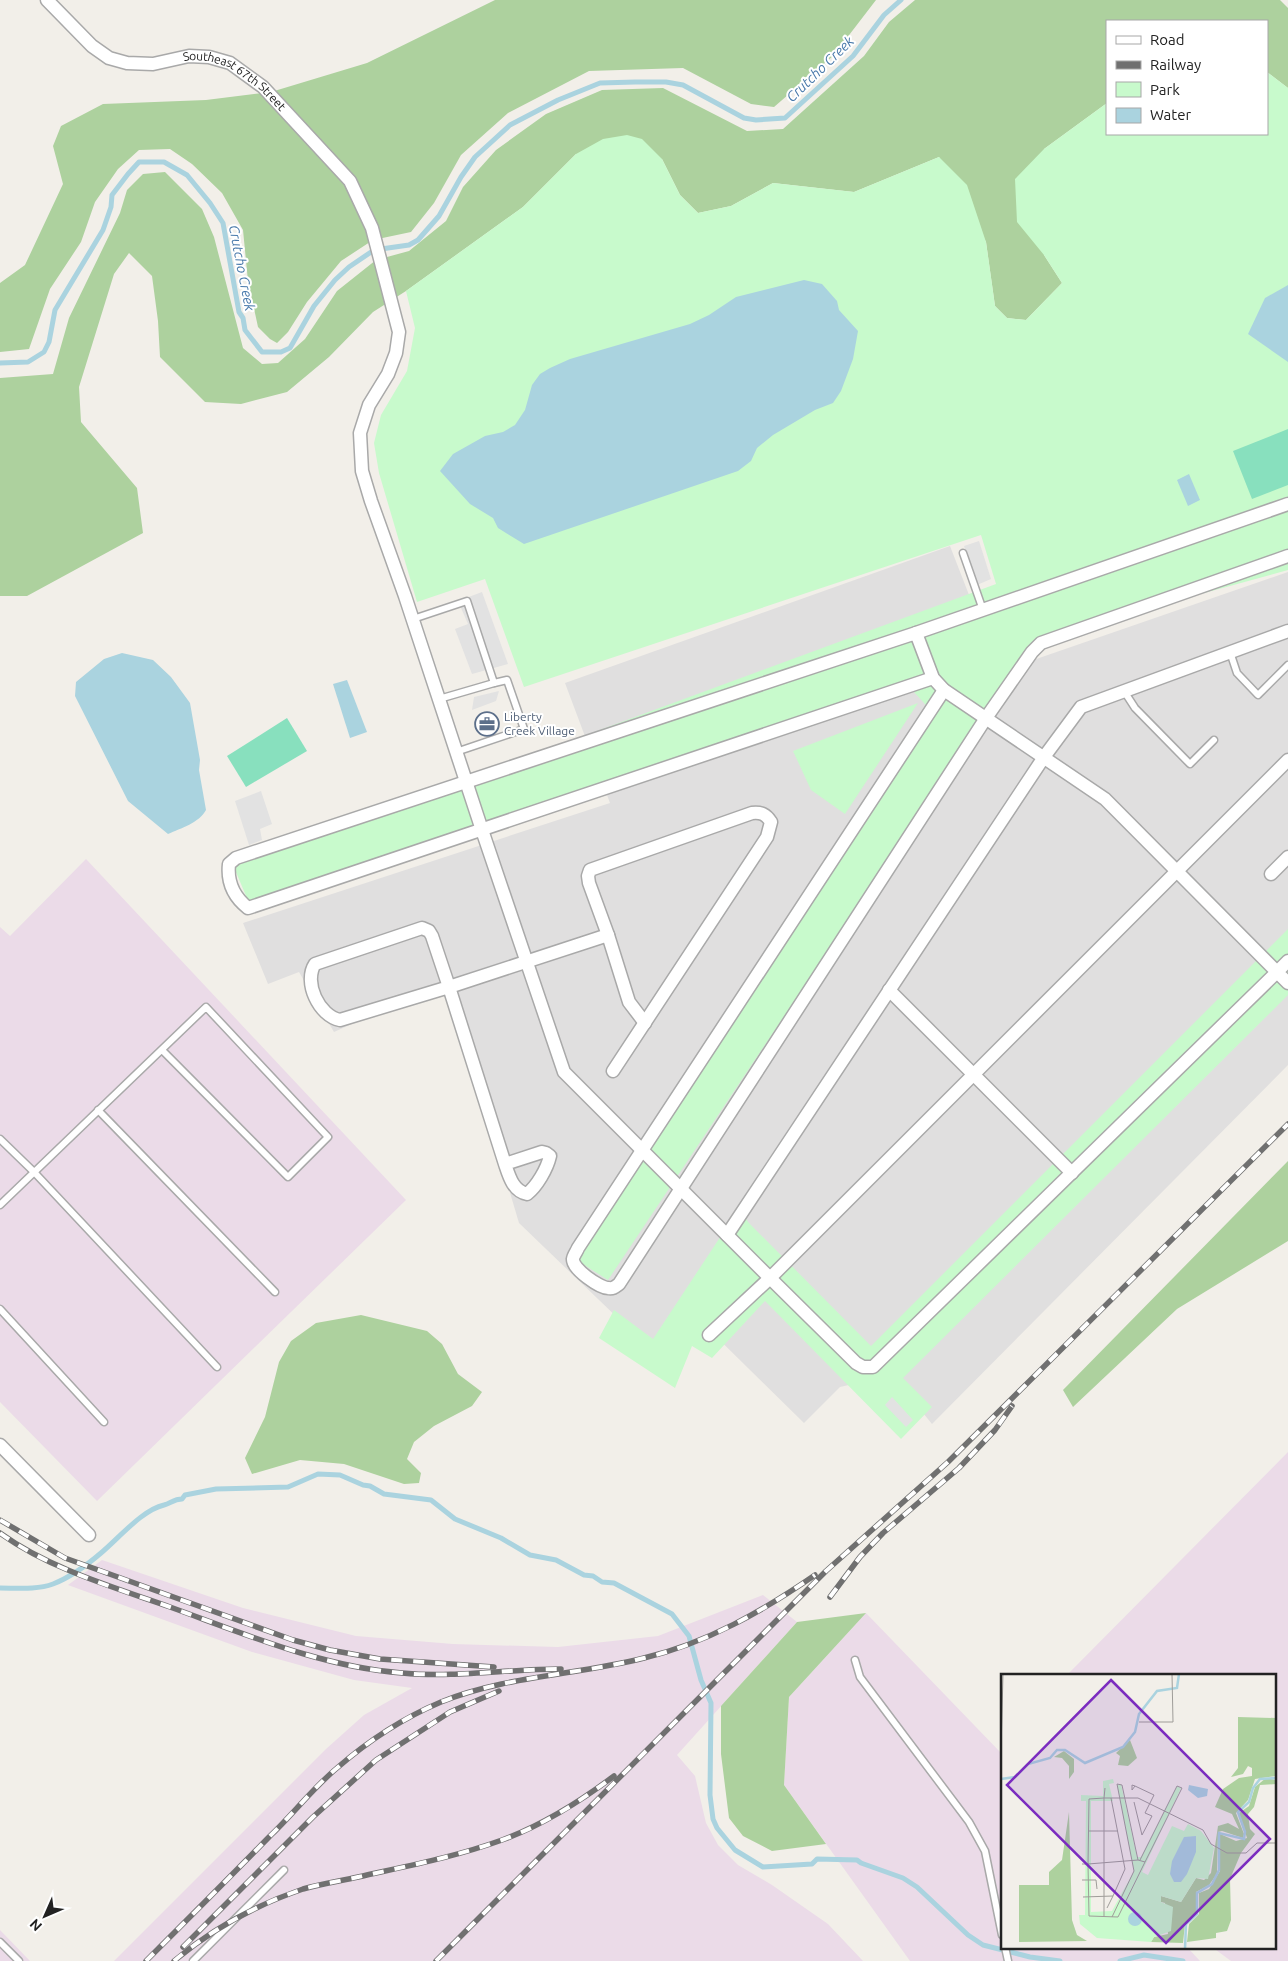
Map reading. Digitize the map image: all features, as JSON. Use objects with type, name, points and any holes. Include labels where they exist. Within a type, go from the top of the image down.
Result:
[{"type":"street","name":"Southeast 67th Street","points":[[47,0],[92,46],[109,58],[127,63],[153,64],[189,56],[209,57],[230,63],[264,87],[350,181],[372,228],[399,332],[396,353],[388,374],[369,405],[360,433],[362,471],[564,1072],[856,1363],[863,1367],[873,1367],[1072,1173]]},
{"type":"street","points":[[933,678],[248,908],[235,895],[231,885],[228,874],[229,864],[236,858],[916,633],[1288,504]]},
{"type":"street","points":[[944,690],[643,1152],[578,1248],[573,1259],[574,1267],[606,1289],[614,1288],[619,1284],[986,718],[1040,642],[1288,556]]},
{"type":"street","points":[[727,1235],[1044,757],[1081,707],[1288,631]]},
{"type":"street","points":[[916,633],[933,678],[944,690],[1105,799],[1288,983]]},
{"type":"street","points":[[709,1335],[770,1278],[1288,760]]},
{"type":"street","points":[[613,1071],[645,1023],[767,837],[771,822],[768,816],[760,812],[752,813],[590,870],[589,882],[608,934],[629,1002],[645,1023]]},
{"type":"street","points":[[1271,874],[1288,857]]},
{"type":"street","points":[[505,1164],[449,987],[429,931],[422,928],[315,964],[310,970],[313,988],[323,1012],[331,1019],[340,1020],[449,987],[527,962],[608,934]]},
{"type":"street","points":[[889,990],[1072,1173],[1288,961]]},
{"type":"street","points":[[0,1445],[89,1535]]},
{"type":"lane","points":[[963,553],[983,610]]},
{"type":"lane","points":[[413,620],[467,601],[494,683]]},
{"type":"lane","points":[[1230,652],[1237,673],[1258,695],[1288,665]]},
{"type":"lane","points":[[439,699],[507,680],[524,729],[456,752]]},
{"type":"lane","points":[[1124,691],[1135,708],[1190,764],[1214,740]]},
{"type":"lane","points":[[0,1205],[206,1007],[328,1136],[288,1177],[162,1050]]},
{"type":"lane","points":[[98,1110],[275,1292]]},
{"type":"lane","points":[[0,1139],[34,1172],[217,1366]]},
{"type":"lane","points":[[0,1309],[104,1422]]},
{"type":"lane","points":[[855,1660],[860,1677],[969,1822],[985,1851],[1001,1930]]},
{"type":"lane","points":[[193,1961],[284,1870]]},
{"type":"lane","points":[[0,1942],[19,1961]]},
{"type":"lane","points":[[1005,1948],[1008,1961]]},
{"type":"shaded area","points":[[979,541],[991,579],[977,585],[964,546]]},
{"type":"shaded area","points":[[950,546],[999,672],[1288,572],[1288,1065],[932,1424],[892,1375],[840,1387],[804,1423],[687,1308],[651,1350],[519,1223],[447,981],[334,1032],[299,972],[268,984],[243,923],[610,803],[565,683]]},
{"type":"shaded area","points":[[482,592],[508,664],[472,674],[455,629],[468,624],[458,601]]},
{"type":"shaded area","points":[[499,691],[496,701],[472,710],[474,697]]},
{"type":"shaded area","points":[[261,791],[272,824],[260,829],[262,840],[249,845],[235,801]]},
{"type":"shaded area","points":[[86,859],[406,1200],[97,1501],[0,1402],[0,927],[10,936]]},
{"type":"shaded area","points":[[892,1397],[913,1420],[906,1427],[885,1405]]},
{"type":"shaded area","points":[[1288,1452],[1288,1961],[1231,1961],[1213,1948],[1276,1948],[1276,1674],[1068,1674]]},
{"type":"shaded area","points":[[102,1560],[243,1608],[356,1636],[453,1644],[558,1647],[658,1636],[763,1595],[797,1622],[677,1755],[695,1776],[706,1823],[718,1845],[738,1865],[772,1885],[828,1924],[863,1961],[114,1961],[326,1749],[364,1715],[412,1688],[354,1680],[252,1652],[68,1585]]},
{"type":"shaded area","points":[[866,1613],[1001,1753],[1001,1948],[1188,1948],[1200,1961],[910,1961],[784,1785],[789,1697]]},
{"type":"shaded area","points":[[0,1930],[30,1961],[0,1961]]},
{"type":"green space","points":[[495,0],[876,0],[833,56],[774,107],[751,104],[683,68],[589,71],[508,113],[461,155],[434,203],[411,232],[373,240],[341,261],[307,302],[288,332],[277,343],[258,327],[248,281],[243,230],[222,193],[192,164],[170,149],[139,150],[118,169],[95,202],[81,242],[50,289],[29,349],[0,352],[0,283],[25,265],[63,184],[53,146],[61,126],[103,104],[206,100],[271,92],[367,63]]},
{"type":"green space","points":[[915,0],[1280,0],[1288,8],[1288,88],[1268,73],[1268,20],[1106,20],[1106,104],[1044,149],[1044,255],[1062,283],[1026,320],[1007,318],[995,306],[986,242],[939,157],[854,192],[773,183],[731,206],[698,213],[680,195],[662,159],[576,154],[523,207],[406,291],[373,312],[329,357],[287,392],[241,404],[205,402],[160,357],[158,321],[152,276],[129,253],[114,274],[79,387],[81,422],[137,488],[143,533],[27,596],[0,596],[0,378],[53,374],[69,318],[120,213],[127,190],[143,174],[165,172],[202,209],[214,237],[243,348],[262,364],[278,363],[305,339],[337,291],[376,260],[409,251],[446,221],[463,187],[496,150],[546,114],[602,90],[663,88],[747,131],[783,129],[864,56],[889,22]]},
{"type":"green space","points":[[1268,73],[1288,88],[1288,570],[1036,639],[608,1280],[578,1261],[933,713],[905,682],[249,903],[233,865],[996,584],[981,535],[524,687],[485,579],[417,602],[379,473],[374,443],[381,415],[407,371],[415,328],[406,291],[523,207],[576,154],[603,139],[627,135],[642,139],[662,159],[680,195],[698,213],[731,206],[773,183],[854,192],[939,157],[967,185],[986,242],[995,306],[1007,318],[1026,320],[1062,283],[1044,255],[1017,222],[1015,179],[1044,149],[1106,104],[1106,135],[1268,135]]},
{"type":"green space","points":[[1288,429],[1288,485],[1252,499],[1233,451]]},
{"type":"green space","points":[[918,703],[845,814],[811,790],[793,751]]},
{"type":"green space","points":[[287,718],[307,751],[246,787],[227,756]]},
{"type":"green space","points":[[1288,929],[1288,995],[903,1378],[932,1407],[901,1439],[765,1301],[712,1358],[692,1346],[675,1388],[599,1338],[614,1310],[653,1339],[740,1207],[748,1222],[871,1346]]},
{"type":"green space","points":[[1288,1161],[1288,1241],[1177,1309],[1073,1407],[1063,1390]]},
{"type":"green space","points":[[361,1315],[427,1331],[442,1344],[458,1374],[482,1392],[472,1406],[434,1426],[414,1442],[407,1459],[421,1473],[419,1483],[404,1484],[344,1464],[300,1460],[252,1474],[245,1458],[265,1417],[279,1362],[291,1341],[316,1323]]},
{"type":"green space","points":[[866,1613],[789,1697],[784,1785],[826,1844],[772,1851],[743,1836],[729,1818],[721,1754],[721,1706],[797,1622]]},
{"type":"water","points":[[804,280],[822,284],[837,301],[839,310],[858,331],[853,359],[841,391],[833,403],[815,410],[773,435],[757,448],[751,461],[738,471],[524,544],[498,528],[493,518],[470,504],[440,471],[453,454],[485,436],[503,432],[515,425],[525,410],[532,385],[540,374],[550,368],[570,359],[690,324],[709,315],[736,297]]},
{"type":"water","points":[[1288,285],[1288,362],[1248,334],[1265,298]]},
{"type":"water","points":[[1189,474],[1200,500],[1188,506],[1177,480]]},
{"type":"water","points":[[122,653],[153,660],[171,677],[190,703],[206,810],[194,822],[168,834],[128,801],[75,696],[76,682],[104,659]]},
{"type":"water","points":[[347,680],[367,732],[350,738],[333,684]]},
{"type":"waterway","name":"Crutcho Creek","points":[[0,363],[28,362],[44,352],[49,342],[55,310],[103,230],[111,207],[112,195],[139,162],[164,162],[187,175],[210,203],[223,223],[239,312],[243,318],[245,330],[262,352],[281,352],[290,348],[314,306],[335,280],[349,267],[374,250],[409,245],[418,240],[439,216],[461,177],[475,157],[510,125],[558,100],[600,83],[635,82],[666,82],[683,85],[744,118],[756,120],[785,118],[853,56],[884,15],[901,0]]},
{"type":"waterway","points":[[0,1588],[40,1587],[60,1581],[90,1562],[147,1512],[182,1499],[185,1495],[216,1489],[288,1487],[318,1474],[340,1475],[370,1486],[384,1494],[431,1500],[455,1519],[501,1538],[530,1555],[556,1560],[584,1575],[593,1576],[602,1582],[614,1583],[672,1614],[689,1636],[701,1680],[711,1703],[710,1795],[713,1819],[717,1828],[735,1850],[763,1867],[812,1864],[817,1859],[857,1860],[903,1878],[917,1887],[968,1935],[983,1945],[1030,1957],[1060,1961]]},
{"type":"waterway","points":[[1120,1961],[1144,1955],[1183,1961]]},
{"type":"railway","points":[[436,1961],[826,1571],[948,1462],[1288,1124]]},
{"type":"railway","points":[[830,1597],[860,1557],[883,1533],[959,1468],[995,1430],[1012,1406]]},
{"type":"railway","points":[[0,1520],[65,1558],[293,1640],[330,1650],[380,1659],[494,1667]]},
{"type":"railway","points":[[0,1533],[19,1546],[82,1576],[313,1657],[372,1670],[422,1674],[561,1669]]},
{"type":"railway","points":[[146,1961],[278,1828],[311,1792],[349,1758],[386,1731],[427,1708],[465,1693],[516,1681],[619,1664],[690,1644],[755,1613],[815,1575]]},
{"type":"railway","points":[[183,1947],[313,1817],[376,1760],[450,1712],[499,1691]]},
{"type":"railway","points":[[174,1961],[219,1928],[268,1902],[303,1889],[431,1861],[502,1840],[560,1812],[614,1776]]},
{"type":"place","name":"Liberty Creek Village","points":[[487,724]]}]
